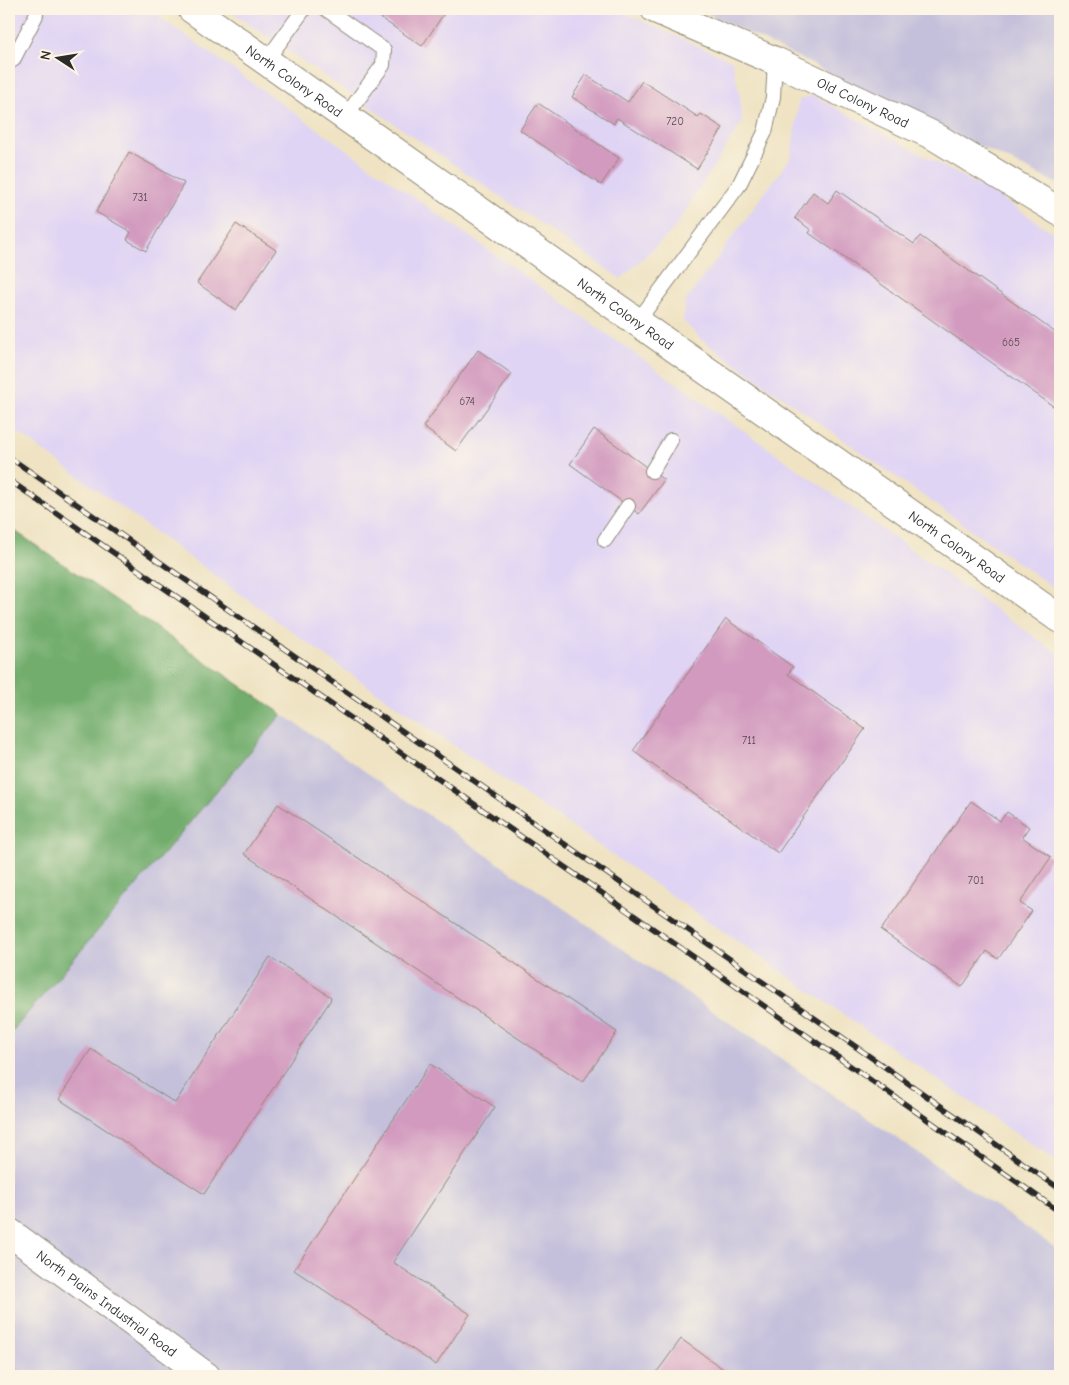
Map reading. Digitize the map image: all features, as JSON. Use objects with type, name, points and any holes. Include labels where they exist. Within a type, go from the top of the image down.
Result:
[{"type":"main road","name":"North Colony Road","points":[[192,9],[1060,619]]},
{"type":"main road","name":"Old Colony Road","points":[[661,10],[775,60],[934,136],[1060,212]]},
{"type":"main road","name":"North Plains Industrial Road","points":[[9,1232],[206,1376]]},
{"type":"lane","points":[[266,61],[304,9]]},
{"type":"lane","points":[[326,9],[384,50],[383,64],[346,117]]},
{"type":"lane","points":[[13,60],[36,15]]},
{"type":"lane","points":[[637,322],[739,186],[765,132],[773,97],[775,60]]},
{"type":"lane","points":[[652,470],[671,440]]},
{"type":"lane","points":[[605,540],[628,506]]},
{"type":"shaded area","points":[[9,9],[148,9],[1060,655],[1060,1164],[359,680],[9,426]]},
{"type":"shaded area","points":[[227,9],[615,9],[732,61],[740,96],[742,122],[674,229],[621,279]]},
{"type":"shaded area","points":[[699,9],[1060,9],[1060,185],[705,12]]},
{"type":"shaded area","points":[[812,95],[998,196],[1060,237],[1060,592],[703,341],[683,321],[685,302],[791,157],[799,100]]},
{"type":"shaded area","points":[[282,714],[1060,1251],[1060,1376],[9,1376],[9,1035]]},
{"type":"green space","points":[[9,527],[282,714],[9,1035]]},
{"type":"building","points":[[367,9],[447,9],[422,46]]},
{"type":"building","points":[[9,57],[17,62],[9,77]]},
{"type":"building","points":[[586,75],[628,102],[642,81],[698,117],[701,114],[723,128],[697,169],[617,118],[614,124],[572,97]]},
{"type":"building","points":[[538,103],[619,158],[601,185],[520,130]]},
{"type":"building","points":[[129,152],[184,183],[146,251],[127,240],[131,232],[96,212]]},
{"type":"building","points":[[837,190],[914,244],[920,236],[1060,336],[1060,411],[809,233],[811,230],[795,218],[813,192],[828,203]]},
{"type":"building","points":[[236,224],[276,250],[236,310],[197,283]]},
{"type":"building","points":[[478,350],[512,374],[456,451],[423,427]]},
{"type":"building","points":[[594,429],[664,480],[639,514],[570,464]]},
{"type":"building","points":[[726,619],[793,667],[788,674],[865,729],[778,853],[633,751]]},
{"type":"building","points":[[971,801],[1000,821],[1007,812],[1029,827],[1022,837],[1051,857],[1020,903],[1032,911],[998,959],[987,951],[962,987],[881,930]]},
{"type":"building","points":[[278,804],[617,1032],[583,1082],[244,854]]},
{"type":"building","points":[[270,957],[331,997],[330,1001],[204,1194],[59,1099],[91,1049],[175,1103]]},
{"type":"building","points":[[430,1064],[495,1107],[393,1262],[470,1314],[436,1365],[294,1270]]},
{"type":"building","points":[[681,1339],[733,1376],[654,1376]]},
{"type":"building","points":[[9,1367],[21,1376],[9,1376]]},
{"type":"railway","points":[[9,457],[1060,1189]]},
{"type":"railway","points":[[9,480],[1060,1212]]}]
